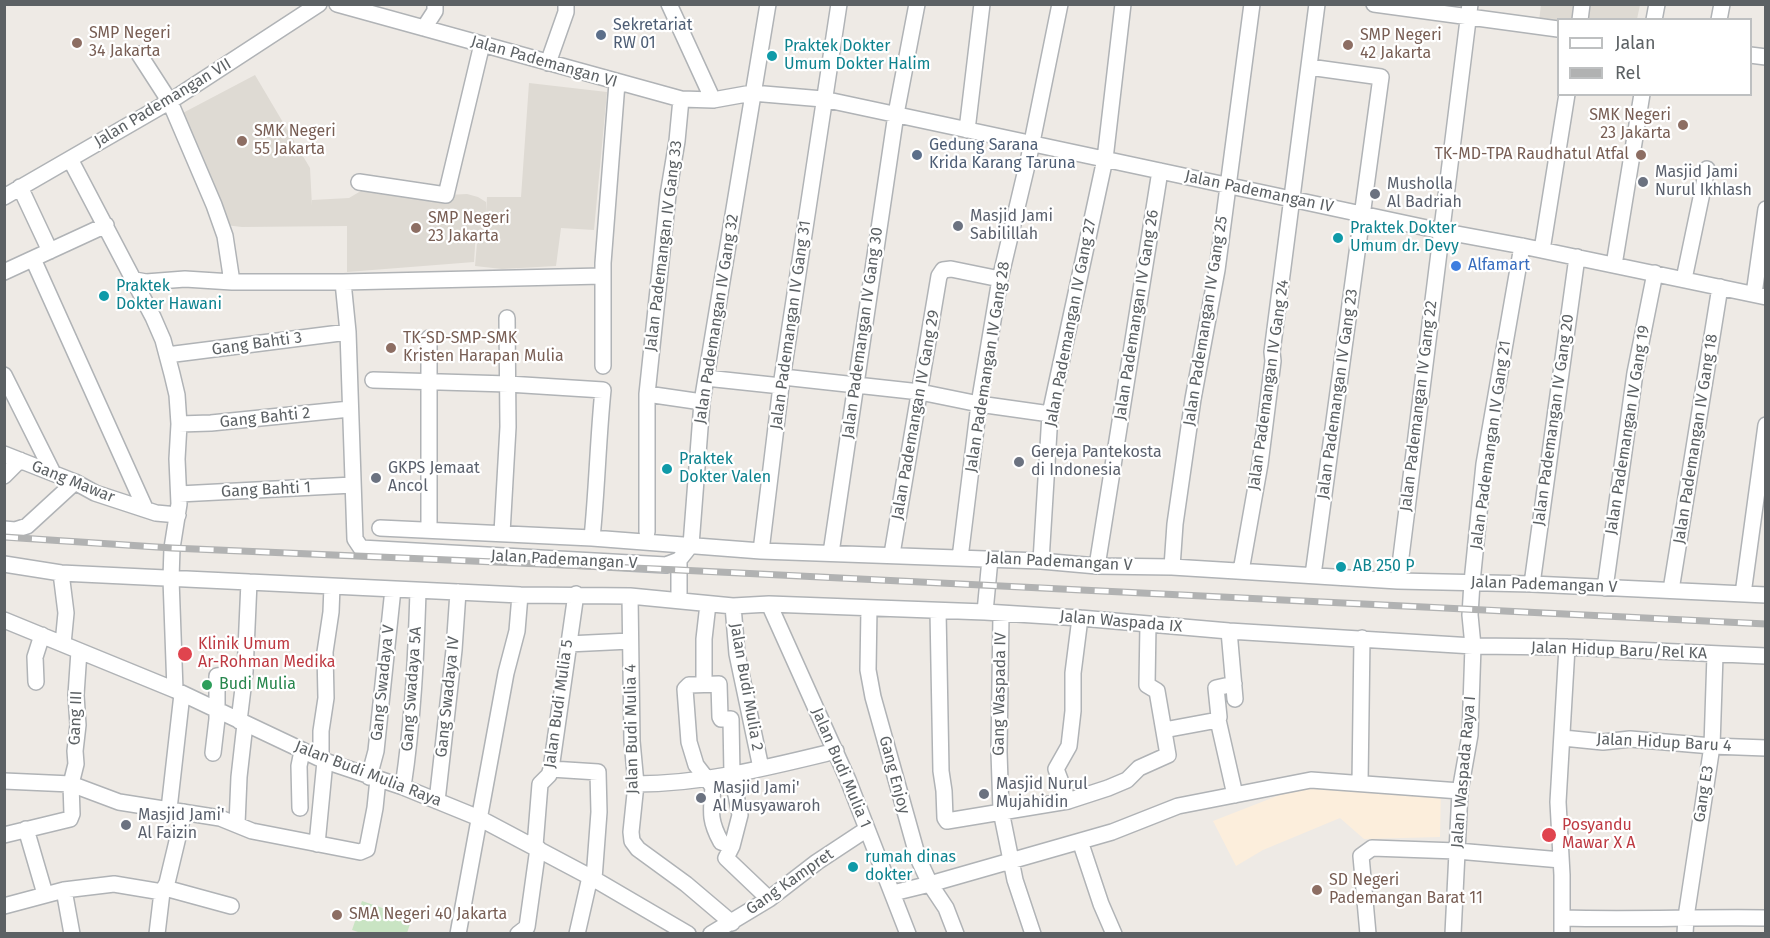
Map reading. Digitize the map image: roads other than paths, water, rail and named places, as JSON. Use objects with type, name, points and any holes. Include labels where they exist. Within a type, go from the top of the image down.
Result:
[{"type":"street","name":"Jalan Pademangan VII","points":[[4,197],[170,102],[319,4]]},
{"type":"street","name":"Jalan Pademangan VI","points":[[337,4],[681,99],[712,100],[753,93]]},
{"type":"street","points":[[424,28],[435,11],[435,4]]},
{"type":"street","points":[[548,63],[566,12],[566,4]]},
{"type":"street","points":[[669,4],[712,100]]},
{"type":"street","name":"Jalan Pademangan IV Gang 32","points":[[691,546],[705,378],[768,4]]},
{"type":"street","name":"Jalan Pademangan IV Gang 31","points":[[761,551],[782,382],[839,4]]},
{"type":"street","name":"Jalan Pademangan IV Gang 30","points":[[831,553],[896,114],[917,4]]},
{"type":"street","points":[[967,130],[982,4]]},
{"type":"street","name":"Jalan Pademangan IV Gang 28","points":[[960,558],[979,404],[1000,279],[1032,144],[1060,4]]},
{"type":"street","name":"Jalan Pademangan IV Gang 27","points":[[1041,561],[1050,414],[1105,159],[1123,4]]},
{"type":"street","name":"Jalan Pademangan IV Gang 25","points":[[1172,567],[1175,524],[1192,409],[1217,270],[1252,4]]},
{"type":"street","name":"Jalan Pademangan IV Gang 24","points":[[1241,571],[1260,464],[1272,352],[1317,4]]},
{"type":"street","points":[[1374,4],[1469,11],[1557,29]]},
{"type":"street","name":"Jalan Pademangan IV Gang 22","points":[[1398,581],[1469,11]]},
{"type":"street","points":[[359,182],[446,195],[482,44]]},
{"type":"street","points":[[139,54],[170,102],[214,205],[225,236],[232,282]]},
{"type":"street","name":"Jalan Pademangan IV Gang 23","points":[[1309,67],[1381,77],[1313,575]]},
{"type":"street","points":[[603,366],[602,276],[617,83]]},
{"type":"street","name":"Jalan Pademangan IV","points":[[753,93],[823,99],[1441,231],[1760,295]]},
{"type":"street","points":[[1542,250],[1568,96]]},
{"type":"street","points":[[1614,265],[1642,96]]},
{"type":"street","name":"Jalan Pademangan IV Gang 33","points":[[647,532],[647,394],[668,195],[681,99]]},
{"type":"street","points":[[70,159],[122,259],[140,281],[163,340],[177,394],[179,494],[172,548],[171,579],[179,692],[176,810],[157,933]]},
{"type":"street","points":[[1684,279],[1707,169]]},
{"type":"street","name":"Jalan Pademangan IV Gang 26","points":[[1097,566],[1160,171]]},
{"type":"street","points":[[20,188],[49,248]]},
{"type":"street","points":[[1760,295],[1766,208]]},
{"type":"street","points":[[4,272],[33,259],[49,248],[103,220]]},
{"type":"street","name":"Jalan Pademangan IV Gang 21","points":[[1473,646],[1470,615],[1484,464],[1522,246]]},
{"type":"street","name":"Jalan Pademangan IV Gang 20","points":[[1532,584],[1577,257]]},
{"type":"street","points":[[33,259],[145,508]]},
{"type":"street","name":"Jalan Pademangan IV Gang 29","points":[[892,555],[939,276],[943,270],[951,269],[1000,279]]},
{"type":"street","name":"Jalan Pademangan IV Gang 19","points":[[1605,588],[1635,373],[1655,273]]},
{"type":"street","points":[[140,281],[185,279],[344,285],[602,276]]},
{"type":"street","points":[[344,285],[348,332],[353,485]]},
{"type":"street","name":"Jalan Pademangan IV Gang 18","points":[[1671,590],[1720,287]]},
{"type":"street","points":[[502,533],[508,427],[507,318]]},
{"type":"street","name":"Gang Bahti 3","points":[[167,355],[348,332]]},
{"type":"street","points":[[429,338],[429,530]]},
{"type":"street","points":[[4,375],[52,473]]},
{"type":"street","points":[[705,378],[855,385],[920,392],[979,404],[1050,414]]},
{"type":"street","points":[[373,380],[508,384],[603,390],[592,538]]},
{"type":"street","points":[[647,394],[702,402]]},
{"type":"street","name":"Gang Bahti 2","points":[[179,424],[212,423],[350,409]]},
{"type":"street","points":[[1743,594],[1766,425]]},
{"type":"street","name":"Gang Mawar","points":[[4,454],[75,482],[95,494],[156,513],[178,515]]},
{"type":"street","points":[[4,476],[20,460]]},
{"type":"street","points":[[4,529],[15,530],[27,526],[75,482]]},
{"type":"street","name":"Jalan Pademangan V","points":[[353,485],[355,539],[361,549],[657,565],[673,564],[679,560]]},
{"type":"street","name":"Gang Bahti 1","points":[[179,494],[353,485]]},
{"type":"street","name":"Jalan Pademangan V","points":[[380,528],[592,538],[761,551],[1041,561],[1097,566],[1172,567],[1398,581],[1532,584],[1766,595]]},
{"type":"street","points":[[679,601],[679,560],[691,546]]},
{"type":"street","points":[[985,612],[990,559]]},
{"type":"street","name":"Jalan Waspada IX","points":[[4,564],[61,573],[171,579],[520,595],[630,596],[733,606],[769,604],[985,612],[1229,631],[1473,646]]},
{"type":"street","points":[[61,573],[66,612],[63,644]]},
{"type":"street","points":[[237,824],[249,582]]},
{"type":"street","points":[[4,781],[71,784],[119,802],[220,818],[252,831],[317,844],[323,760],[321,731],[326,698],[325,652],[332,586]]},
{"type":"street","name":"Gang Swadaya V","points":[[317,844],[360,852],[367,849],[375,808],[373,778],[378,713],[388,646],[393,589]]},
{"type":"street","name":"Gang Swadaya 5A","points":[[403,787],[411,733],[418,591]]},
{"type":"street","name":"Gang Swadaya IV","points":[[438,801],[458,592]]},
{"type":"street","name":"Jalan Budi Mulia 5","points":[[518,933],[526,927],[536,847],[540,784],[551,770],[576,594]]},
{"type":"street","points":[[458,933],[506,673],[517,631],[520,595]]},
{"type":"street","name":"Jalan Budi Mulia 4","points":[[630,596],[632,741],[636,784],[632,841],[638,849],[686,884],[732,923]]},
{"type":"street","points":[[704,684],[704,639],[708,604]]},
{"type":"street","name":"Jalan Budi Mulia 1","points":[[769,604],[836,751],[908,933]]},
{"type":"street","name":"Jalan Budi Mulia 2","points":[[733,606],[738,654],[761,768]]},
{"type":"street","name":"Gang Enjoy","points":[[869,608],[868,670],[873,697],[915,848],[930,884],[946,908],[956,933]]},
{"type":"street","points":[[938,611],[941,771],[947,821],[1068,801],[1127,780],[1139,768],[1168,755],[1157,691],[1147,685],[1148,624]]},
{"type":"street","name":"Gang Waspada IV","points":[[1001,614],[999,752],[1001,811],[1015,880],[1033,933]]},
{"type":"street","points":[[1068,801],[1056,766],[1069,746],[1073,711],[1073,673],[1080,618]]},
{"type":"street","name":"Jalan Budi Mulia Raya","points":[[4,620],[179,692],[323,760],[403,787],[479,818],[536,847],[688,933]]},
{"type":"street","points":[[1229,631],[1234,692],[1216,688],[1218,720],[1235,795]]},
{"type":"street","points":[[36,682],[35,657],[42,636]]},
{"type":"street","points":[[1360,783],[1362,638]]},
{"type":"street","points":[[568,644],[630,641]]},
{"type":"street","name":"Jalan Hidup Baru/Rel KA","points":[[1473,646],[1568,647],[1766,656]]},
{"type":"street","name":"Jalan Waspada Raya I","points":[[1453,933],[1460,791],[1470,735],[1473,646]]},
{"type":"street","points":[[1568,647],[1558,809],[1562,926],[1686,917],[1766,918]]},
{"type":"street","name":"Gang III","points":[[27,829],[70,819],[71,784],[76,764],[78,724],[76,695],[80,651]]},
{"type":"street","name":"Gang E3","points":[[1685,933],[1712,746],[1715,655]]},
{"type":"street","points":[[213,753],[217,711],[217,676],[245,672]]},
{"type":"street","points":[[732,846],[721,842],[712,825],[713,787],[696,765],[689,742],[685,690],[689,685],[718,683],[720,717],[731,719],[732,775],[740,814],[732,846],[727,860],[770,899]]},
{"type":"street","points":[[1164,730],[1218,720]]},
{"type":"street","name":"Jalan Hidup Baru 4","points":[[1563,738],[1604,742],[1630,739],[1766,748]]},
{"type":"street","points":[[300,808],[299,766],[302,751]]},
{"type":"street","points":[[636,784],[670,784],[708,779],[836,751]]},
{"type":"street","points":[[551,770],[598,772],[599,812],[592,878],[577,933]]},
{"type":"street","points":[[892,893],[1112,832],[1178,806],[1311,780],[1460,791]]},
{"type":"street","points":[[4,835],[27,829],[45,894]]},
{"type":"street","name":"Gang Kampret","points":[[711,933],[732,923],[770,899],[817,862],[867,829]]},
{"type":"street","points":[[1080,841],[1101,904],[1114,933]]},
{"type":"street","points":[[1368,933],[1361,856],[1372,848],[1457,851],[1561,860]]},
{"type":"street","points":[[4,906],[64,890],[114,884],[164,890],[231,906]]},
{"type":"street","points":[[64,890],[72,933]]},
{"type":"railway","points":[[4,537],[172,548],[679,570],[1766,624]]},
{"type":"place","name":"Sekretariat RW 01","points":[[601,35]]},
{"type":"place","name":"SMP Negeri 34 Jakarta","points":[[77,43]]},
{"type":"place","name":"SMP Negeri 42 Jakarta","points":[[1348,45]]},
{"type":"place","name":"Praktek Dokter Umum Dokter Halim","points":[[772,56]]},
{"type":"place","name":"SMK Negeri 23 Jakarta","points":[[1683,125]]},
{"type":"place","name":"SMK Negeri 55 Jakarta","points":[[242,141]]},
{"type":"place","name":"Gedung Sarana Krida Karang Taruna","points":[[917,155]]},
{"type":"place","name":"TK-MD-TPA Raudhatul Atfal","points":[[1641,155]]},
{"type":"place","name":"Masjid Jami Nurul Ikhlash","points":[[1643,182]]},
{"type":"place","name":"Musholla Al Badriah","points":[[1375,194]]},
{"type":"place","name":"Masjid Jami Sabilillah","points":[[958,226]]},
{"type":"place","name":"SMP Negeri 23 Jakarta","points":[[416,228]]},
{"type":"place","name":"Praktek Dokter Umum dr. Devy","points":[[1338,238]]},
{"type":"place","name":"Alfamart","points":[[1456,266]]},
{"type":"place","name":"Praktek Dokter Hawani","points":[[104,296]]},
{"type":"place","name":"TK-SD-SMP-SMK Kristen Harapan Mulia","points":[[391,348]]},
{"type":"place","name":"Gereja Pantekosta di Indonesia","points":[[1019,462]]},
{"type":"place","name":"Praktek Dokter Valen","points":[[667,469]]},
{"type":"place","name":"GKPS Jemaat Ancol","points":[[376,478]]},
{"type":"place","name":"AB 250 P","points":[[1341,567]]},
{"type":"place","name":"Klinik Umum Ar-Rohman Medika","points":[[185,654]]},
{"type":"place","name":"Budi Mulia","points":[[207,685]]},
{"type":"place","name":"Masjid Nurul Mujahidin","points":[[984,794]]},
{"type":"place","name":"Masjid Jami' Al Musyawaroh","points":[[701,798]]},
{"type":"place","name":"Masjid Jami' Al Faizin","points":[[126,825]]},
{"type":"place","name":"Posyandu Mawar X A","points":[[1549,835]]},
{"type":"place","name":"rumah dinas dokter","points":[[853,867]]},
{"type":"place","name":"SD Negeri Pademangan Barat 11","points":[[1317,890]]},
{"type":"place","name":"SMA Negeri 40 Jakarta","points":[[337,915]]}]
